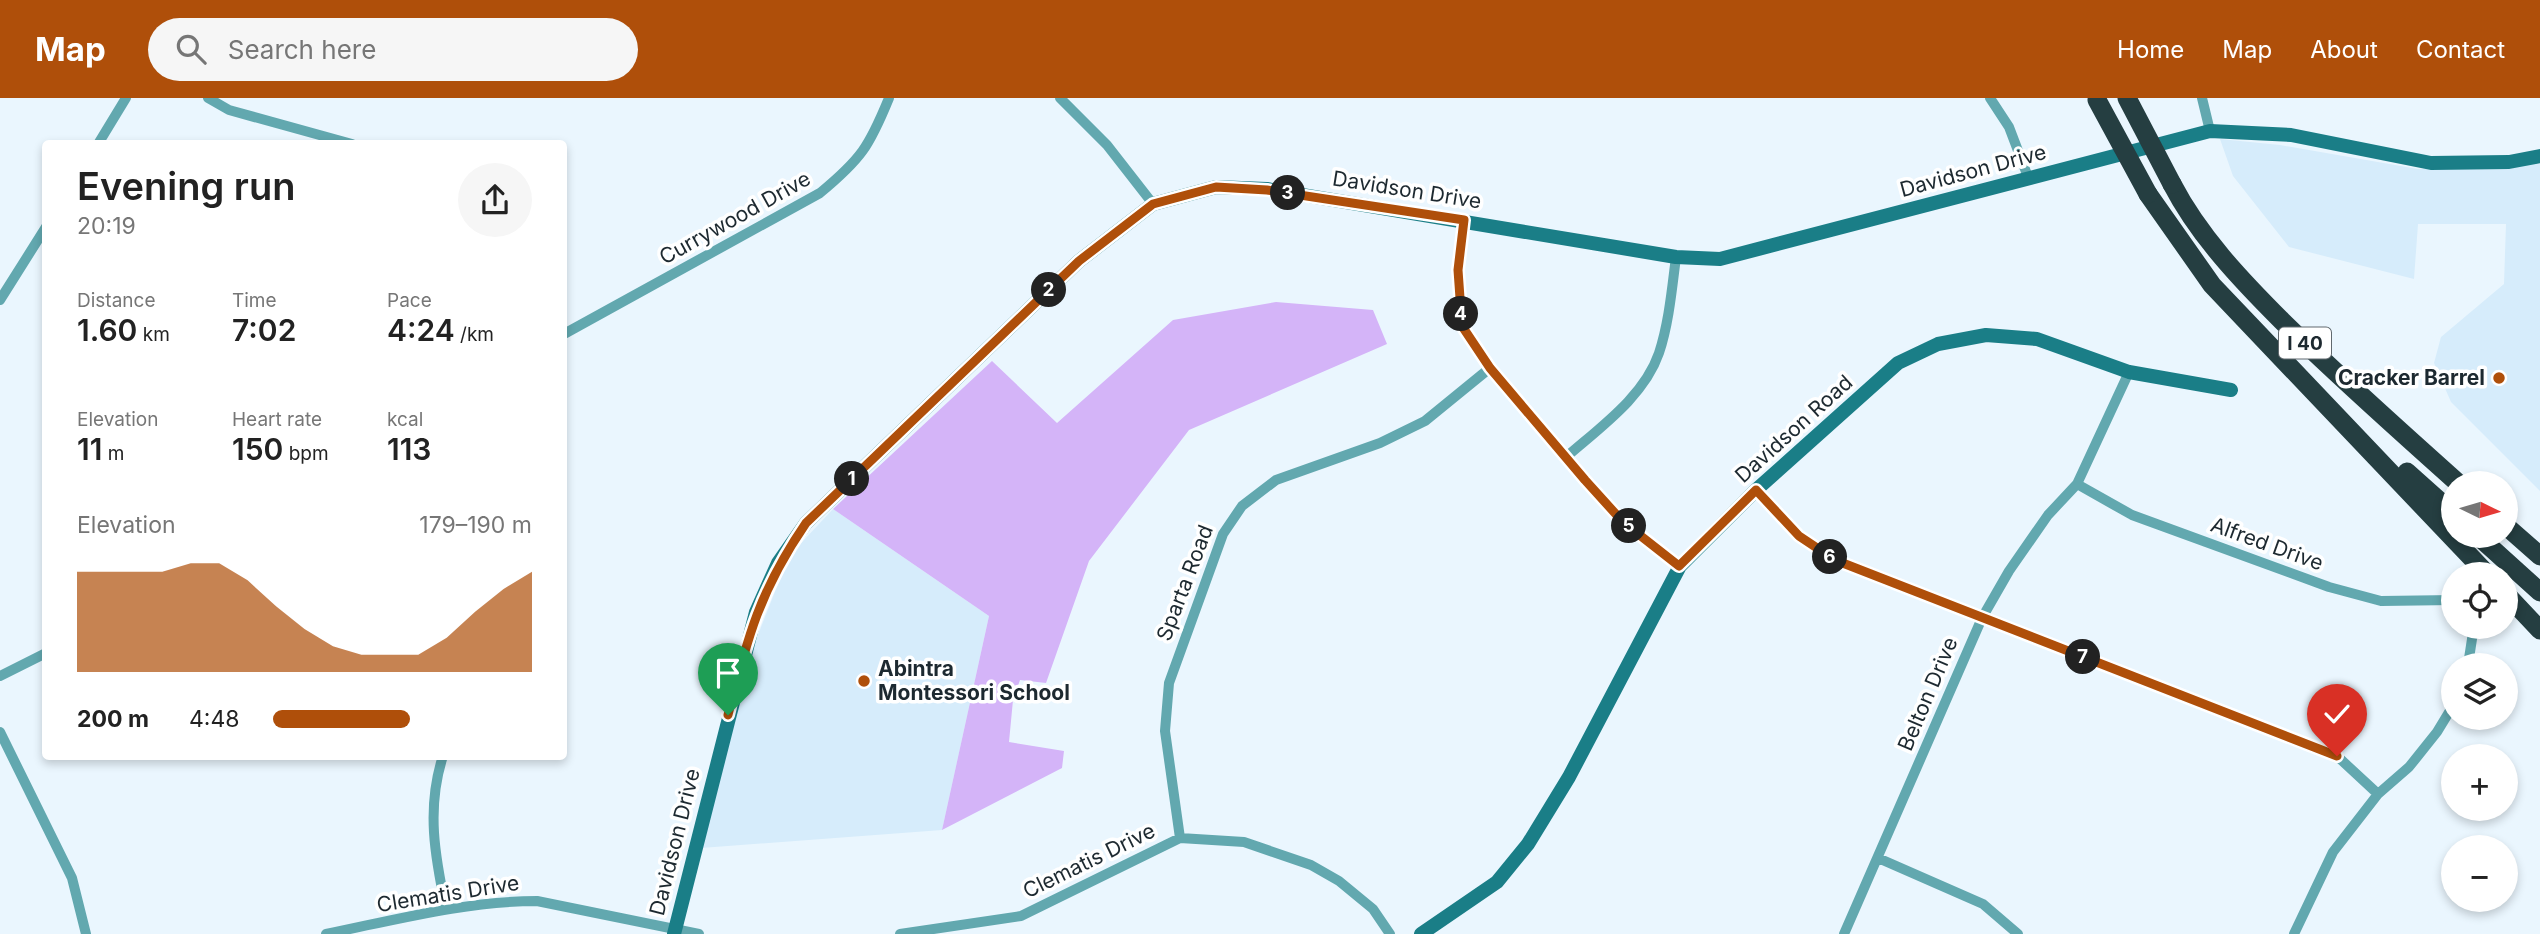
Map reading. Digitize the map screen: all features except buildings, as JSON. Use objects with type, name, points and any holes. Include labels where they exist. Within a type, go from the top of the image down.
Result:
[{"type":"highway","name":"I 40","points":[[2127,98],[2184,208],[2243,282],[2329,367],[2445,471]]},
{"type":"highway","name":"I 40","points":[[2096,99],[2148,194],[2212,285],[2303,377],[2441,501]]},
{"type":"highway","points":[[2303,377],[2476,562]]},
{"type":"highway","points":[[2518,537],[2540,556]]},
{"type":"highway","points":[[2491,548],[2540,592]]},
{"type":"highway","points":[[2518,607],[2540,630]]},
{"type":"street","points":[[100,140],[126,98]]},
{"type":"street","points":[[208,98],[229,110],[338,140]]},
{"type":"street","name":"Currywood Drive","points":[[567,332],[820,194],[856,163],[866,149],[889,98]]},
{"type":"street","points":[[1060,98],[1107,145],[1153,204]]},
{"type":"street","points":[[1990,98],[2009,127],[2028,177]]},
{"type":"street","points":[[2202,98],[2210,131]]},
{"type":"street","name":"Davidson Drive","points":[[675,932],[741,664],[756,612],[778,564],[806,523],[1079,261],[1153,204],[1216,187],[1267,190],[1464,220],[1676,257],[1720,260],[2210,131],[2291,135],[2431,163],[2510,162],[2540,156]]},
{"type":"street","points":[[1464,220],[1458,270],[1462,326],[1490,368],[1565,458],[1623,522],[1679,566]]},
{"type":"street","points":[[0,300],[42,233]]},
{"type":"street","points":[[1565,458],[1627,402],[1644,381],[1659,354],[1676,257]]},
{"type":"street","name":"Davidson Road","points":[[1421,934],[1497,882],[1528,844],[1569,777],[1679,566],[1756,490],[1898,363],[1938,344],[1986,335],[2037,339],[2129,372],[2231,390]]},
{"type":"street","name":"Sparta Road","points":[[1180,838],[1166,731],[1169,684],[1223,534],[1242,506],[1276,480],[1380,443],[1425,421],[1490,368]]},
{"type":"street","name":"Belton Drive","points":[[1844,934],[1982,618],[2009,571],[2048,515],[2077,484],[2129,372]]},
{"type":"street","name":"Alfred Drive","points":[[2077,484],[2132,515],[2329,587],[2381,601],[2441,600]]},
{"type":"street","points":[[1756,490],[1799,536],[1835,560],[2337,756],[2378,794]]},
{"type":"street","points":[[0,676],[42,655]]},
{"type":"street","points":[[2294,934],[2333,852],[2378,794],[2409,767],[2441,725]]},
{"type":"street","points":[[0,732],[72,878],[86,934]]},
{"type":"street","points":[[442,760],[433,801],[434,848],[446,909]]},
{"type":"street","name":"Clematis Drive","points":[[900,934],[1021,916],[1180,838],[1244,842],[1311,864],[1339,881],[1373,909],[1391,934]]},
{"type":"street","points":[[1878,858],[1983,904],[2018,934]]},
{"type":"street","name":"Clematis Drive","points":[[326,934],[446,909],[511,901],[537,901],[675,932],[699,934]]},
{"type":"shaded area","points":[[2220,139],[2280,145],[2418,169],[2540,164],[2540,491],[2451,402],[2434,363],[2441,337],[2504,284],[2506,224],[2418,224],[2414,279],[2289,247],[2233,176]]},
{"type":"shaded area","points":[[1276,302],[1373,310],[1387,344],[1189,430],[1089,561],[1046,683],[1020,680],[1013,700],[1009,742],[1064,751],[1062,768],[942,830],[989,616],[833,509],[992,361],[1057,423],[1173,320]]},
{"type":"shaded area","points":[[833,509],[989,616],[942,830],[701,848],[752,650],[789,556]]},
{"type":"place","name":"Cracker Barrel","points":[[2499,378]]},
{"type":"place","name":"Abintra Montessori School","points":[[864,681]]},
{"type":"route","points":[[728,715],[756,612],[778,564],[806,523],[1079,261],[1153,204],[1216,187],[1267,190],[1464,220],[1458,270],[1462,326],[1490,368],[1565,458],[1623,522],[1679,566],[1756,490],[1799,536],[1835,560],[2337,756]]}]
